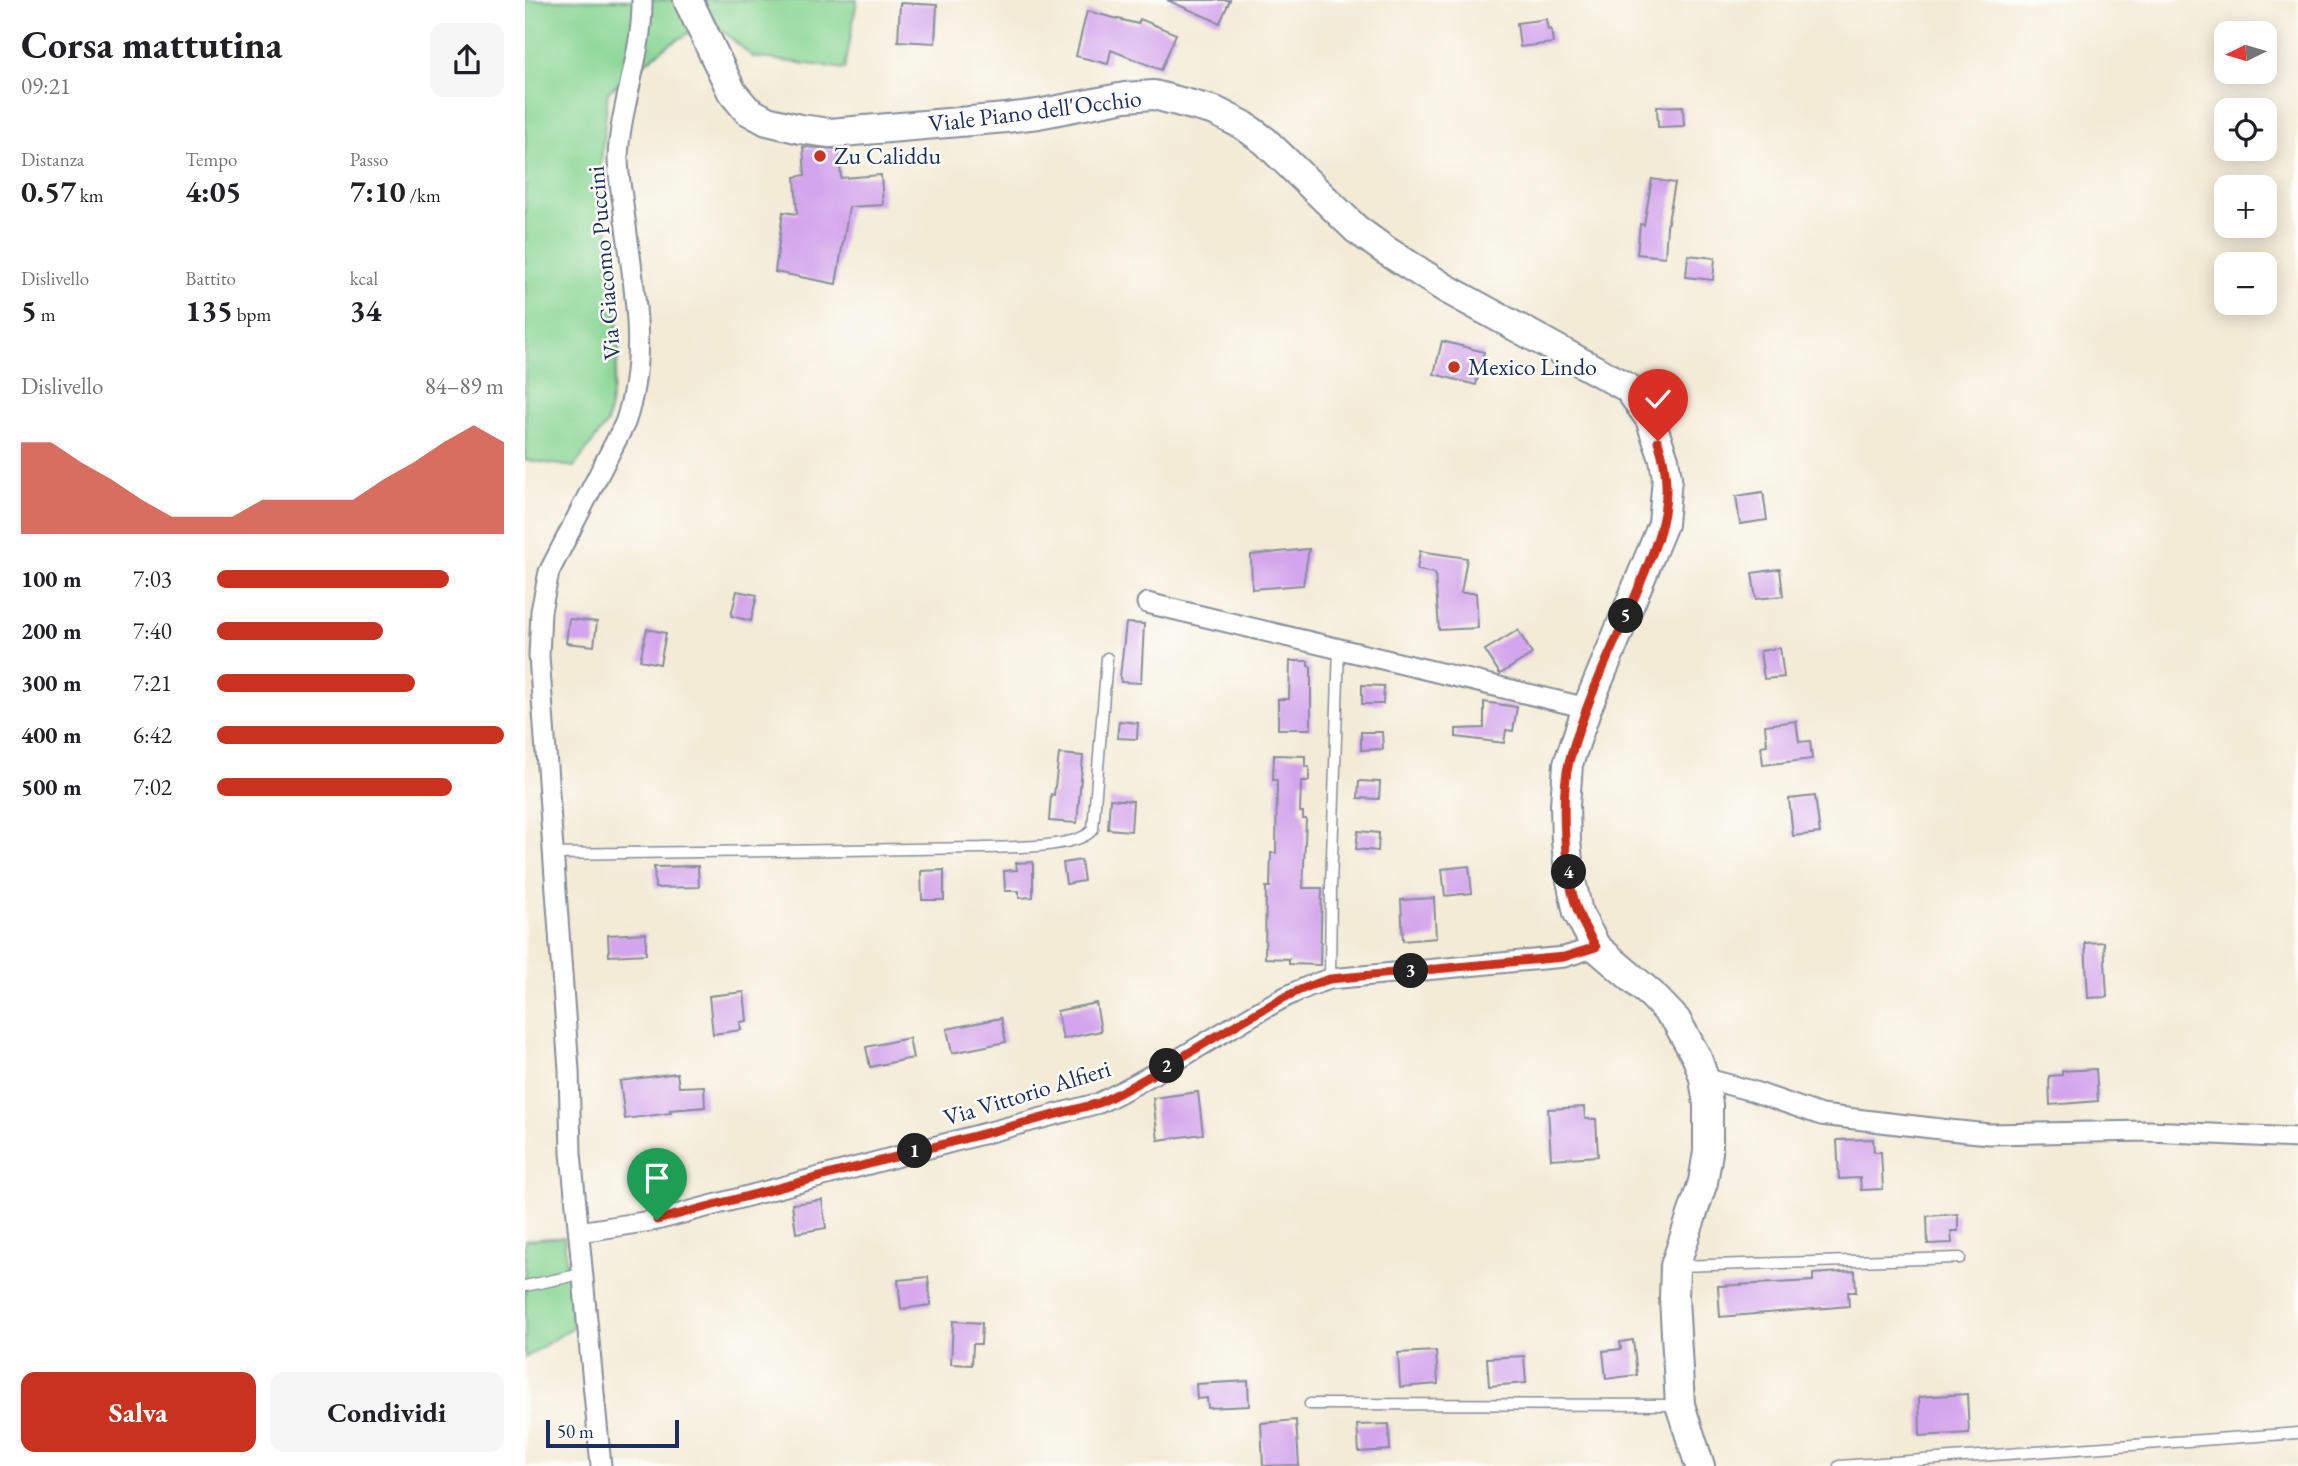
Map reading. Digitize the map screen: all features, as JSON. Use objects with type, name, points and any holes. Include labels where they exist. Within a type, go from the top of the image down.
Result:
[{"type":"main road","name":"Viale Piano dell'Occhio","points":[[688,0],[732,92],[747,110],[767,121],[800,129],[830,133],[996,119],[1038,114],[1125,97],[1154,95],[1215,111],[1243,125],[1265,141],[1356,229],[1414,270],[1628,388],[1650,419],[1664,459],[1667,478],[1663,524],[1587,708],[1569,764],[1565,805],[1569,871],[1578,913],[1596,947],[1652,995],[1676,1020],[1693,1049],[1704,1078],[1709,1124],[1705,1172],[1675,1266],[1674,1298],[1680,1405],[1700,1466]]},
{"type":"street","name":"Via Giacomo Puccini","points":[[601,1466],[571,1153],[569,1070],[541,696],[541,611],[549,572],[625,423],[637,379],[638,325],[618,160],[641,27],[642,0]]},
{"type":"street","points":[[1147,603],[1587,708]]},
{"type":"street","name":"Via Vittorio Alfieri","points":[[579,1232],[657,1220],[1099,1103],[1305,986],[1330,979],[1564,957],[1596,947]]},
{"type":"street","points":[[1704,1078],[1821,1115],[1949,1130],[1989,1134],[2149,1131],[2298,1138]]},
{"type":"lane","points":[[1330,979],[1339,648]]},
{"type":"lane","points":[[552,854],[982,848],[1078,840],[1089,835],[1093,829],[1107,658]]},
{"type":"lane","points":[[1675,1266],[1960,1258]]},
{"type":"lane","points":[[525,1286],[582,1274]]},
{"type":"lane","points":[[1310,1404],[1680,1405]]},
{"type":"lane","points":[[1839,1466],[2298,1433]]},
{"type":"green space","points":[[525,0],[857,0],[845,69],[753,57],[711,21],[668,45],[608,92],[599,184],[614,264],[619,351],[607,423],[574,467],[525,460]]},
{"type":"green space","points":[[564,1237],[573,1327],[525,1358],[525,1240]]},
{"type":"building","points":[[1167,0],[1230,0],[1220,23]]},
{"type":"building","points":[[900,3],[937,5],[935,43],[898,41]]},
{"type":"building","points":[[1087,11],[1138,24],[1140,19],[1176,34],[1161,70],[1111,50],[1108,64],[1076,56]]},
{"type":"building","points":[[1546,19],[1553,43],[1520,47],[1517,23]]},
{"type":"building","points":[[1683,106],[1684,126],[1658,127],[1657,107]]},
{"type":"building","points":[[803,147],[839,149],[841,178],[881,175],[883,205],[849,207],[836,284],[775,272],[783,212],[797,214],[795,177],[805,175]]},
{"type":"building","points":[[1652,179],[1675,183],[1665,257],[1637,254],[1640,224],[1644,225]]},
{"type":"building","points":[[1688,255],[1715,258],[1713,280],[1686,277]]},
{"type":"building","points":[[1442,341],[1484,352],[1476,385],[1434,374]]},
{"type":"building","points":[[1763,492],[1767,520],[1740,524],[1736,496]]},
{"type":"building","points":[[1309,549],[1303,585],[1252,589],[1251,555]]},
{"type":"building","points":[[1420,551],[1467,558],[1461,593],[1476,593],[1478,628],[1439,630],[1435,573],[1417,570]]},
{"type":"building","points":[[1780,569],[1783,596],[1756,599],[1752,573]]},
{"type":"building","points":[[737,591],[757,595],[751,621],[731,616]]},
{"type":"building","points":[[569,619],[597,622],[594,646],[566,643]]},
{"type":"building","points":[[1126,623],[1144,624],[1141,683],[1121,682]]},
{"type":"building","points":[[647,629],[666,633],[660,664],[640,660]]},
{"type":"building","points":[[1518,630],[1532,654],[1500,674],[1485,650]]},
{"type":"building","points":[[1780,648],[1784,677],[1764,679],[1760,651]]},
{"type":"building","points":[[1290,661],[1308,661],[1308,666],[1311,667],[1311,729],[1278,729],[1278,699],[1289,699]]},
{"type":"building","points":[[1362,685],[1384,686],[1383,704],[1362,704]]},
{"type":"building","points":[[1484,702],[1517,707],[1513,731],[1506,730],[1504,743],[1456,737],[1456,729],[1484,728]]},
{"type":"building","points":[[1119,721],[1138,723],[1137,739],[1117,738]]},
{"type":"building","points":[[1796,721],[1799,742],[1810,741],[1812,759],[1763,765],[1761,746],[1767,745],[1765,725]]},
{"type":"building","points":[[1361,732],[1382,732],[1383,749],[1361,750]]},
{"type":"building","points":[[1059,754],[1083,756],[1077,823],[1049,821]]},
{"type":"building","points":[[1274,755],[1305,756],[1305,767],[1309,767],[1309,781],[1301,781],[1300,812],[1303,812],[1303,819],[1306,819],[1303,888],[1322,888],[1320,965],[1289,964],[1289,959],[1265,958],[1266,887],[1270,887],[1271,853],[1276,853],[1277,780],[1273,780]]},
{"type":"building","points":[[1359,781],[1380,782],[1379,799],[1358,798]]},
{"type":"building","points":[[1815,796],[1820,833],[1793,836],[1789,799]]},
{"type":"building","points":[[1110,799],[1133,801],[1131,831],[1108,829]]},
{"type":"building","points":[[1358,831],[1379,833],[1378,851],[1356,849]]},
{"type":"building","points":[[1081,860],[1084,881],[1066,884],[1063,863]]},
{"type":"building","points":[[1033,862],[1033,897],[1019,898],[1019,891],[1005,891],[1004,871],[1017,870],[1016,863]]},
{"type":"building","points":[[698,866],[699,887],[655,888],[654,867]]},
{"type":"building","points":[[1469,866],[1472,893],[1445,896],[1442,869]]},
{"type":"building","points":[[944,870],[944,900],[922,900],[921,871]]},
{"type":"building","points":[[1434,898],[1436,938],[1403,941],[1401,900]]},
{"type":"building","points":[[646,933],[646,954],[609,956],[608,935]]},
{"type":"building","points":[[2104,942],[2107,997],[2088,998],[2085,943]]},
{"type":"building","points":[[744,992],[747,1021],[740,1022],[741,1030],[713,1034],[709,996]]},
{"type":"building","points":[[1096,1003],[1101,1031],[1063,1039],[1057,1011]]},
{"type":"building","points":[[1001,1018],[1006,1042],[952,1053],[947,1029]]},
{"type":"building","points":[[909,1038],[913,1058],[870,1067],[866,1047]]},
{"type":"building","points":[[2096,1069],[2098,1101],[2050,1105],[2049,1076],[2062,1075],[2062,1071]]},
{"type":"building","points":[[677,1073],[679,1087],[704,1086],[705,1107],[670,1110],[671,1113],[625,1119],[620,1081]]},
{"type":"building","points":[[1198,1092],[1203,1134],[1158,1140],[1153,1098]]},
{"type":"building","points":[[1584,1107],[1585,1119],[1596,1119],[1598,1156],[1551,1159],[1548,1109]]},
{"type":"building","points":[[1873,1139],[1874,1152],[1881,1152],[1883,1189],[1861,1190],[1860,1178],[1839,1179],[1837,1140]]},
{"type":"building","points":[[822,1200],[826,1228],[796,1233],[792,1204]]},
{"type":"building","points":[[1958,1214],[1958,1231],[1951,1231],[1952,1243],[1928,1244],[1927,1216]]},
{"type":"building","points":[[1855,1271],[1856,1292],[1848,1292],[1849,1306],[1720,1317],[1718,1286],[1813,1281],[1813,1274]]},
{"type":"building","points":[[928,1277],[931,1305],[901,1309],[898,1280]]},
{"type":"building","points":[[953,1321],[982,1323],[981,1344],[973,1344],[972,1365],[951,1364]]},
{"type":"building","points":[[1633,1340],[1637,1375],[1606,1379],[1603,1351],[1621,1349],[1620,1342]]},
{"type":"building","points":[[1436,1351],[1438,1384],[1400,1387],[1398,1353]]},
{"type":"building","points":[[1524,1356],[1526,1383],[1489,1386],[1487,1358]]},
{"type":"building","points":[[1248,1381],[1249,1406],[1208,1408],[1207,1398],[1197,1399],[1196,1384]]},
{"type":"building","points":[[1967,1394],[1969,1433],[1920,1436],[1919,1397]]},
{"type":"building","points":[[1296,1420],[1299,1465],[1263,1466],[1261,1423]]},
{"type":"building","points":[[1389,1424],[1390,1450],[1359,1452],[1357,1425]]},
{"type":"place","name":"Zu Caliddu","points":[[820,156]]},
{"type":"place","name":"Mexico Lindo","points":[[1454,367]]},
{"type":"route","points":[[657,1220],[1099,1103],[1305,986],[1352,976],[1564,957],[1596,947],[1578,913],[1569,871],[1565,805],[1569,764],[1587,708],[1663,524],[1667,478],[1658,441]]}]
